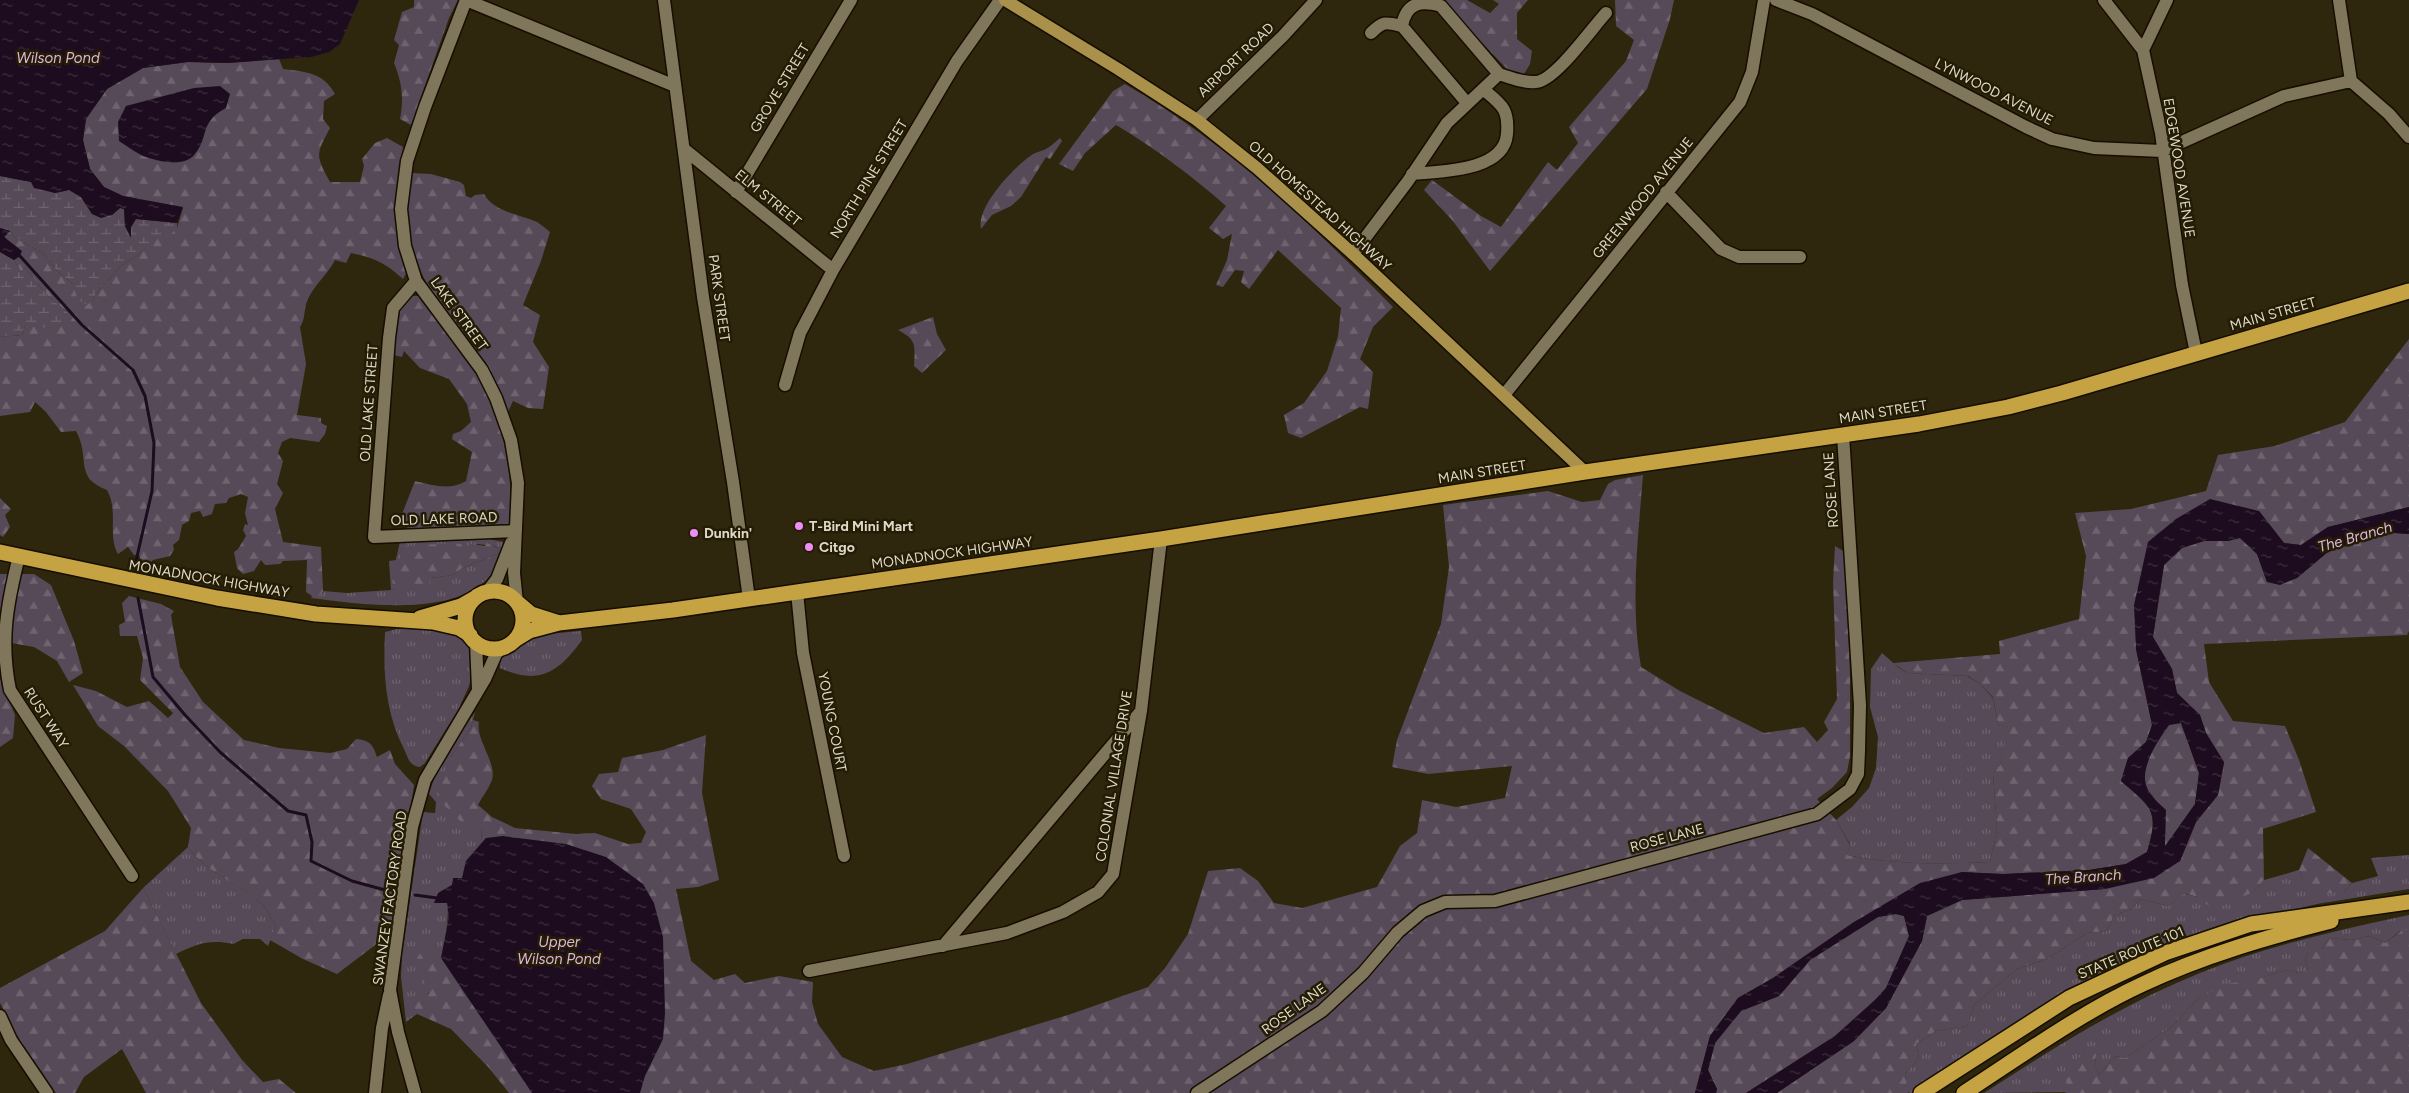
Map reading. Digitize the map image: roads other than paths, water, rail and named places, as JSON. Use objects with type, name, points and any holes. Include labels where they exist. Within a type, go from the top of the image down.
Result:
[{"type":"highway","name":"MAIN STREET","points":[[1350,510],[1586,472],[1843,435],[2008,407],[2409,291]]},
{"type":"highway","name":"MONADNOCK HIGHWAY","points":[[516,639],[529,631],[559,622],[749,599],[1350,510]]},
{"type":"highway","name":"MONADNOCK HIGHWAY","points":[[0,552],[112,577],[282,609],[376,619],[415,619],[453,626],[473,638]]},
{"type":"highway","points":[[501,592],[516,602],[523,617],[520,633],[516,639],[502,647],[487,648],[473,638],[466,624],[466,614],[481,595],[501,592]]},
{"type":"highway","name":"MONADNOCK HIGHWAY","points":[[415,619],[461,606],[481,595]]},
{"type":"highway","name":"MONADNOCK HIGHWAY","points":[[516,602],[531,614],[559,622]]},
{"type":"highway","name":"STATE ROUTE 101","points":[[1964,1093],[2059,1031],[2142,984],[2202,960],[2298,930],[2409,902]]},
{"type":"highway","name":"STATE ROUTE 101","points":[[1921,1093],[2069,998],[2165,953],[2252,924],[2409,902]]},
{"type":"main road","name":"OLD HOMESTEAD HIGHWAY","points":[[1005,0],[1197,120],[1257,168],[1353,254],[1586,472]]},
{"type":"street","points":[[466,0],[675,86]]},
{"type":"street","name":"LAKE STREET","points":[[466,0],[425,108],[403,182],[401,209],[405,246],[416,281],[482,370],[496,398],[511,440],[518,483],[514,584],[516,602]]},
{"type":"street","name":"PARK STREET","points":[[664,0],[703,297],[733,482],[749,599]]},
{"type":"street","name":"GROVE STREET","points":[[736,192],[851,0]]},
{"type":"street","name":"NORTH PINE STREET","points":[[785,385],[800,333],[834,270],[957,62],[1000,0]]},
{"type":"street","name":"AIRPORT ROAD","points":[[1197,120],[1283,36],[1316,0]]},
{"type":"street","name":"GREENWOOD AVENUE","points":[[1504,395],[1740,102],[1752,72],[1764,0]]},
{"type":"street","name":"LYNWOOD AVENUE","points":[[1776,0],[1812,14],[2052,139],[2094,148],[2162,151],[2284,96],[2351,80]]},
{"type":"street","name":"EDGEWOOD AVENUE","points":[[2104,0],[2143,50],[2162,151],[2182,286],[2196,353]]},
{"type":"street","points":[[2143,50],[2167,0]]},
{"type":"street","points":[[2339,0],[2351,80],[2389,114],[2409,137]]},
{"type":"street","points":[[1402,26],[1404,14],[1415,4],[1428,2],[1441,6],[1499,74],[1522,82],[1538,82],[1551,76],[1606,13]]},
{"type":"street","points":[[1371,33],[1380,24],[1389,23],[1402,26],[1467,103]]},
{"type":"street","points":[[1353,254],[1447,124],[1499,74]]},
{"type":"street","points":[[1412,174],[1470,167],[1492,158],[1502,151],[1506,138],[1508,119],[1504,108],[1484,90]]},
{"type":"street","name":"ELM STREET","points":[[684,149],[834,270]]},
{"type":"street","points":[[1666,192],[1721,249],[1739,257],[1800,257]]},
{"type":"street","name":"OLD LAKE STREET","points":[[374,537],[389,338],[393,308],[416,281]]},
{"type":"street","name":"ROSE LANE","points":[[1197,1093],[1322,1011],[1363,973],[1398,932],[1423,911],[1445,902],[1495,901],[1817,814],[1850,789],[1858,774],[1860,705],[1843,435]]},
{"type":"street","name":"LAKE STREET","points":[[481,595],[502,571],[516,531]]},
{"type":"street","name":"OLD LAKE ROAD","points":[[374,537],[516,531]]},
{"type":"street","name":"COLONIAL VILLAGE DRIVE","points":[[809,971],[1007,933],[1063,912],[1098,892],[1113,874],[1141,711],[1161,539]]},
{"type":"street","name":"RUST WAY","points":[[19,556],[9,595],[2,647],[3,668],[10,690],[132,876]]},
{"type":"street","name":"YOUNG COURT","points":[[797,592],[803,653],[844,856]]},
{"type":"street","points":[[473,638],[478,689]]},
{"type":"street","name":"SWANZEY FACTORY ROAD","points":[[414,1093],[398,1032],[390,990],[412,828],[425,780],[478,689],[496,654],[502,647]]},
{"type":"street","points":[[943,946],[1141,711]]},
{"type":"street","points":[[375,1093],[382,1030],[390,990]]},
{"type":"street","points":[[0,1016],[11,1040],[46,1093]]},
{"type":"street","points":[[382,1030],[398,1032]]},
{"type":"street","points":[[1974,1093],[1992,1075]]},
{"type":"water","name":"Wilson Pond","points":[[0,0],[359,0],[340,44],[329,52],[311,57],[228,63],[188,62],[143,68],[107,89],[86,119],[83,140],[90,169],[104,187],[123,196],[183,207],[177,223],[136,219],[131,227],[131,238],[125,226],[124,209],[120,208],[112,215],[101,218],[92,214],[81,197],[69,190],[55,193],[34,188],[31,182],[0,176]]},
{"type":"water","points":[[220,86],[230,94],[226,108],[211,119],[199,148],[189,159],[177,162],[155,160],[143,156],[119,141],[118,122],[126,106],[194,88]]},
{"type":"water","points":[[0,228],[10,231],[4,237],[22,251],[20,256],[14,260],[0,252]]},
{"type":"water","name":"The Branch","points":[[2210,499],[2259,511],[2284,543],[2301,545],[2328,527],[2409,507],[2409,534],[2392,533],[2329,551],[2297,578],[2280,585],[2267,582],[2257,554],[2240,538],[2228,541],[2204,541],[2182,548],[2164,565],[2153,637],[2172,669],[2177,693],[2200,715],[2206,733],[2224,762],[2218,795],[2196,822],[2180,861],[2154,878],[2105,889],[1962,900],[1927,916],[1922,941],[1886,1008],[1854,1041],[1777,1093],[1746,1093],[1835,1036],[1886,988],[1909,936],[1904,916],[1896,914],[1878,917],[1810,960],[1779,996],[1741,1011],[1715,1043],[1708,1070],[1717,1089],[1716,1093],[1695,1093],[1710,1036],[1738,998],[1773,978],[1854,922],[1920,883],[1962,872],[2003,874],[2089,870],[2126,864],[2147,852],[2153,819],[2146,805],[2121,781],[2128,758],[2146,742],[2152,725],[2136,649],[2134,605],[2148,542],[2176,519]],"holes":[[[2181,723],[2199,773],[2195,804],[2165,846],[2166,810],[2148,790],[2145,774],[2150,756],[2169,725]]]},
{"type":"water","name":"Upper Wilson Pond","points":[[503,836],[566,844],[606,857],[643,884],[654,903],[663,937],[665,1013],[663,1039],[645,1076],[640,1093],[532,1093],[441,958],[449,917],[447,903],[434,903],[438,893],[452,885],[453,878],[462,878],[466,861],[486,838]]},
{"type":"waterway","points":[[20,256],[82,325],[133,370],[145,396],[154,443],[152,491],[136,561]]},
{"type":"waterway","points":[[138,598],[153,677],[185,715],[220,752],[288,811],[306,815],[312,842],[311,861],[352,881],[385,890]]},
{"type":"waterway","points":[[415,895],[437,898]]},
{"type":"place","name":"T-Bird Mini Mart","points":[[799,526]]},
{"type":"place","name":"Dunkin'","points":[[694,533]]},
{"type":"place","name":"Citgo","points":[[809,547]]}]
